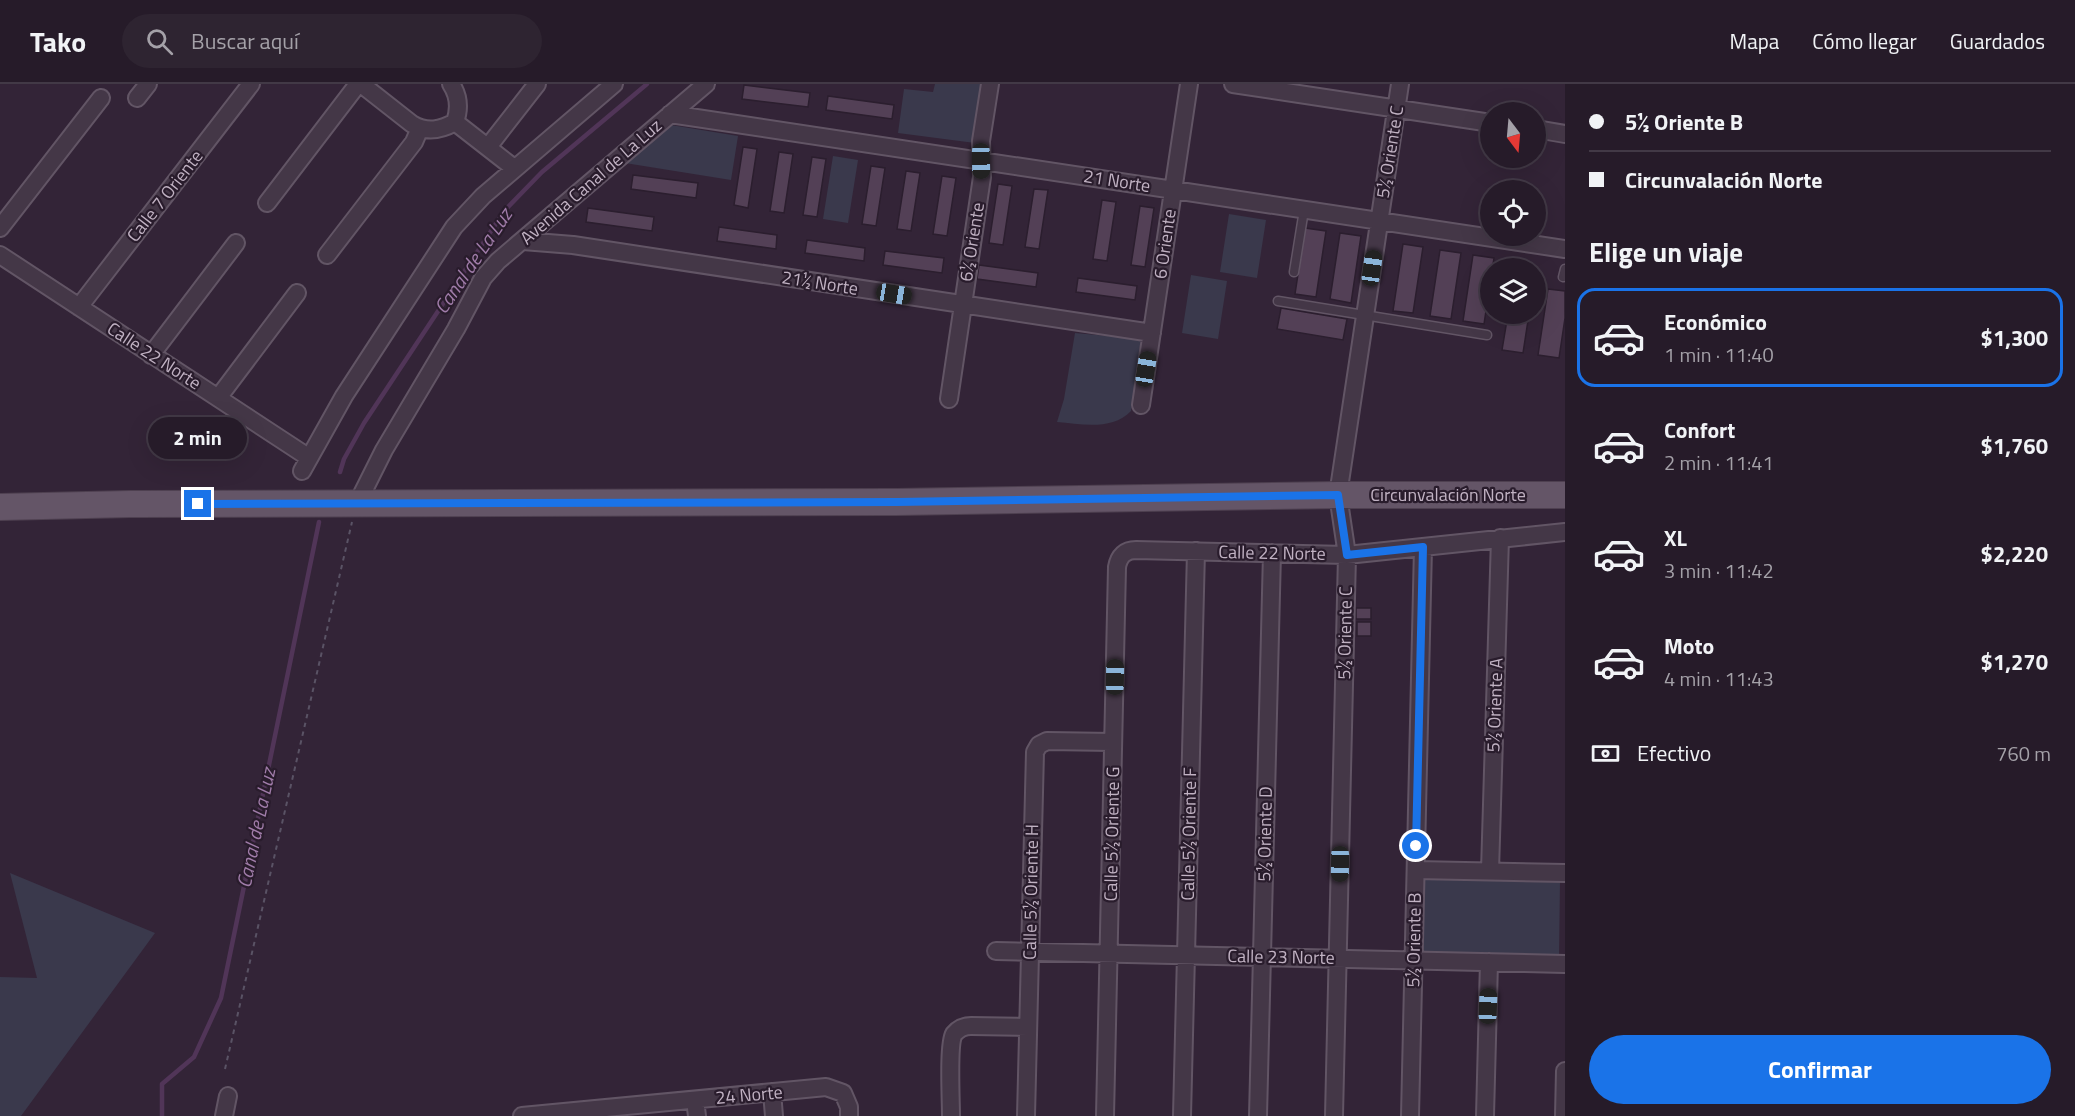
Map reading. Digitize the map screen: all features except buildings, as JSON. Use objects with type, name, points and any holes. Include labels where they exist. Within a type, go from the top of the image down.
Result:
[{"type":"main road","name":"Circunvalación Norte","points":[[0,507],[130,504],[886,502],[1338,495],[1565,495]]},
{"type":"street","points":[[137,98],[147,84]]},
{"type":"street","name":"Calle 7 Oriente","points":[[79,307],[251,84]]},
{"type":"street","points":[[267,203],[360,84],[420,128],[438,129],[455,122],[458,114],[458,99],[451,84]]},
{"type":"street","points":[[488,147],[537,84]]},
{"type":"street","points":[[455,122],[514,168],[614,84]]},
{"type":"street","name":"Avenida Canal de La Luz","points":[[357,504],[384,450],[456,329],[483,278],[498,261],[706,84]]},
{"type":"street","name":"6½ Oriente","points":[[949,399],[982,177],[981,141],[990,84]]},
{"type":"street","name":"6 Oriente","points":[[1141,405],[1189,84]]},
{"type":"street","points":[[1233,84],[1480,121]]},
{"type":"street","name":"5½ Oriente C","points":[[1334,1116],[1347,555],[1338,495],[1400,84]]},
{"type":"street","points":[[0,228],[101,98]]},
{"type":"street","name":"21 Norte","points":[[670,114],[1565,249]]},
{"type":"street","points":[[327,255],[414,142],[420,128]]},
{"type":"street","points":[[1546,131],[1565,134]]},
{"type":"street","name":"Calle 22 Norte","points":[[0,255],[218,398],[305,464],[344,396],[454,226],[514,168]]},
{"type":"street","name":"21½ Norte","points":[[523,241],[573,245],[1152,333]]},
{"type":"street","points":[[152,354],[236,243]]},
{"type":"street","points":[[218,398],[297,293]]},
{"type":"street","name":"Calle 22 Norte","points":[[1124,553],[1136,550],[1347,555],[1565,532]]},
{"type":"street","name":"5½ Oriente A","points":[[1490,871],[1500,538]]},
{"type":"street","name":"5½ Oriente B","points":[[1410,1116],[1423,547]]},
{"type":"street","name":"Calle 5½ Oriente F","points":[[1182,1116],[1196,551]]},
{"type":"street","name":"Calle 5½ Oriente G","points":[[1105,1116],[1117,567],[1124,553]]},
{"type":"street","name":"5½ Oriente D","points":[[1258,1116],[1272,553]]},
{"type":"street","name":"Calle 5½ Oriente H","points":[[1026,1116],[1035,752],[1039,745],[1047,741],[1113,742]]},
{"type":"street","points":[[1416,870],[1565,873]]},
{"type":"street","name":"Calle 23 Norte","points":[[996,951],[1565,964]]},
{"type":"street","points":[[1485,1116],[1489,962]]},
{"type":"street","points":[[951,1116],[951,1044],[956,1031],[965,1026],[1028,1027]]},
{"type":"street","points":[[1564,1116],[1565,1071]]},
{"type":"street","name":"24 Norte","points":[[522,1116],[696,1108],[772,1092],[826,1087],[843,1094],[849,1107],[849,1116]]},
{"type":"street","points":[[772,1092],[774,1116]]},
{"type":"street","points":[[224,1116],[228,1096]]},
{"type":"lane","points":[[1294,272],[1304,210]]},
{"type":"lane","points":[[1278,300],[1487,335]]},
{"type":"path","points":[[225,1069],[357,504]]},
{"type":"shaded area","points":[[935,84],[983,84],[975,143],[898,133],[904,89],[933,92]]},
{"type":"shaded area","points":[[671,125],[738,136],[731,180],[625,163]]},
{"type":"shaded area","points":[[833,156],[858,160],[848,223],[823,219]]},
{"type":"shaded area","points":[[1229,214],[1266,220],[1257,278],[1220,272]]},
{"type":"shaded area","points":[[1191,275],[1227,281],[1218,339],[1182,333]]},
{"type":"shaded area","points":[[1075,333],[1141,339],[1131,411],[1123,417],[1106,424],[1096,425],[1057,422],[1064,399]]},
{"type":"shaded area","points":[[10,873],[155,933],[21,1116],[0,1116],[0,977],[37,978]]},
{"type":"shaded area","points":[[1424,878],[1560,881],[1559,958],[1422,954]]},
{"type":"waterway","name":"Canal de La Luz","points":[[340,472],[344,459],[364,423],[505,210],[542,172],[647,84]]},
{"type":"waterway","name":"Canal de La Luz","points":[[162,1116],[162,1084],[194,1057],[221,998],[319,522]]},
{"type":"route","points":[[198,504],[897,502],[1338,495],[1347,555],[1423,547],[1416,846]]}]
